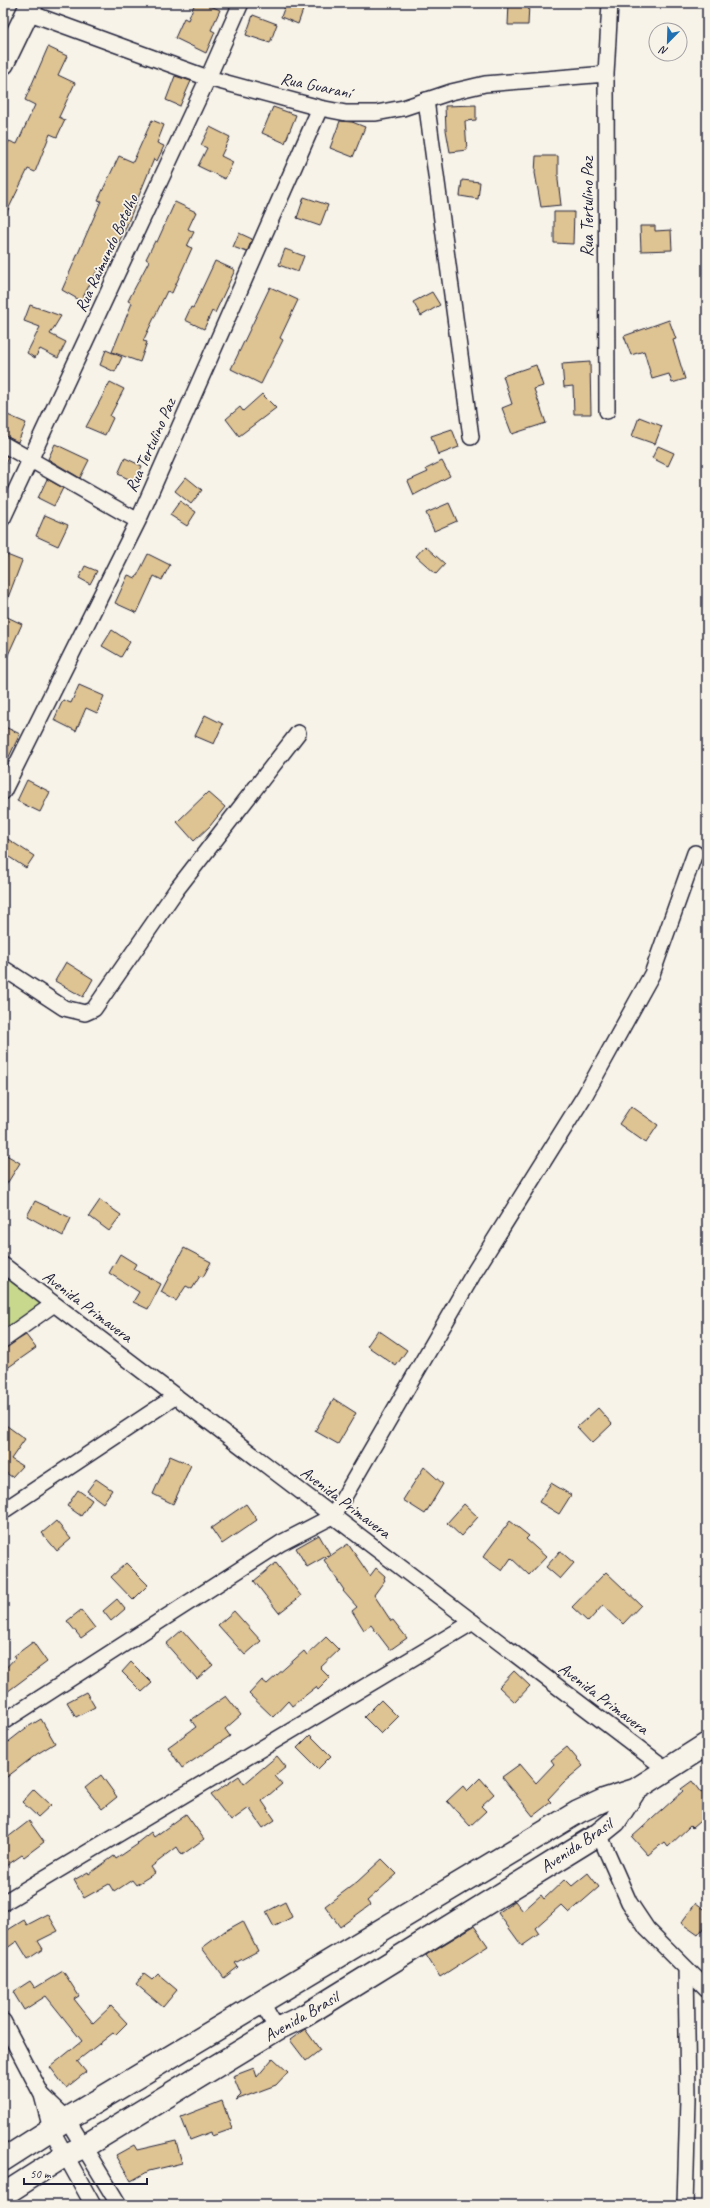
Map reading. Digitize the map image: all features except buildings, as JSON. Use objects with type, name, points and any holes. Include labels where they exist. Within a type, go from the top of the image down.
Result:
[{"type":"street","name":"Rua Raimundo Botelho","points":[[3,518],[208,78],[241,3]]},
{"type":"street","name":"Rua Tertulino Paz","points":[[607,411],[606,74],[610,3]]},
{"type":"street","name":"Rua Guaraní","points":[[30,8],[208,78],[320,108],[346,113],[376,113],[403,108],[426,100],[485,84],[606,74]]},
{"type":"street","points":[[3,63],[30,8]]},
{"type":"street","points":[[426,100],[471,437]]},
{"type":"street","name":"Rua Tertulino Paz","points":[[3,792],[138,522],[320,108]]},
{"type":"street","points":[[3,444],[138,522]]},
{"type":"street","points":[[3,968],[64,1008],[85,1013],[94,1009],[177,889],[298,733]]},
{"type":"street","points":[[3,1722],[281,1543],[333,1516],[475,1271],[586,1095],[652,974],[694,853]]},
{"type":"street","name":"Avenida Primavera","points":[[3,1265],[666,1769]]},
{"type":"street","points":[[3,1340],[54,1304]]},
{"type":"street","points":[[3,1511],[176,1396]]},
{"type":"street","points":[[3,1903],[473,1622]]},
{"type":"street","points":[[635,1790],[707,1744]]},
{"type":"street","name":"Avenida Brasil","points":[[3,2195],[64,2156],[85,2146],[277,2029],[304,2016],[599,1834],[615,1821],[635,1790]]},
{"type":"street","name":"Avenida Brasil","points":[[3,2160],[59,2124],[578,1812],[604,1800],[635,1790]]},
{"type":"street","points":[[599,1834],[629,1902],[647,1929],[707,1989]]},
{"type":"street","points":[[685,2205],[688,2099],[686,1968]]},
{"type":"street","points":[[262,2003],[277,2029]]},
{"type":"street","points":[[3,2021],[42,2096],[59,2124],[85,2146],[119,2205]]},
{"type":"street","points":[[59,2124],[64,2156],[90,2201],[109,2188]]},
{"type":"green space","points":[[3,1265],[54,1304],[3,1340]]}]
